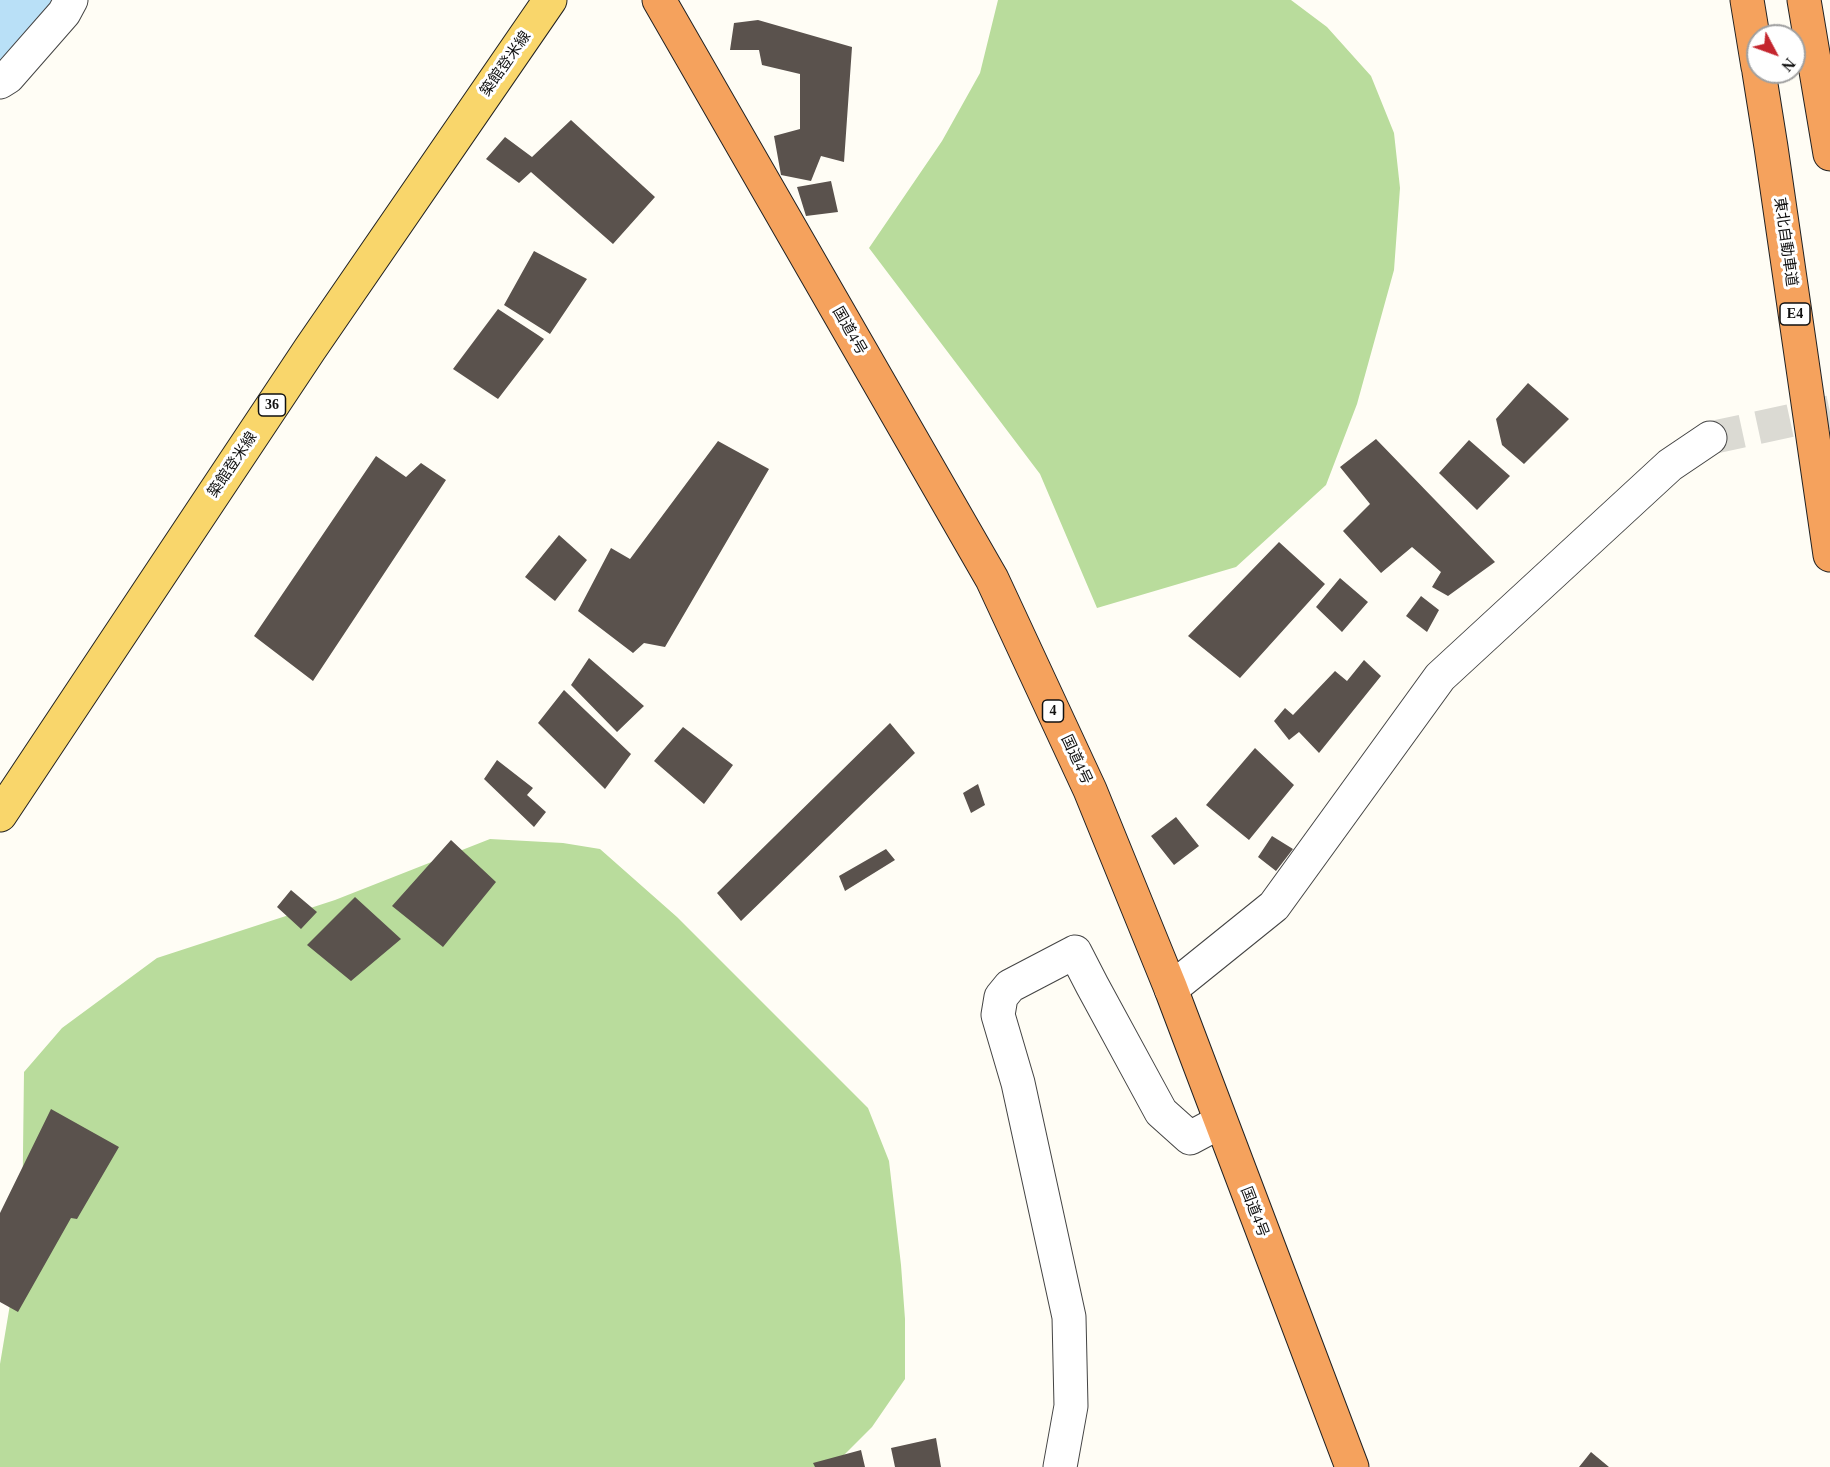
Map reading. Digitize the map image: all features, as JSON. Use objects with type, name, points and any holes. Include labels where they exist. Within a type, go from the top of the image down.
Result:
[{"type":"highway","name":"国道4号","points":[[659,0],[992,579],[1090,790],[1171,989],[1352,1467]]},
{"type":"highway","points":[[1747,0],[1751,24]]},
{"type":"highway","points":[[1804,0],[1830,154]]},
{"type":"highway","name":"東北自動車道","points":[[1761,84],[1830,555]]},
{"type":"main road","name":"築館登米線","points":[[0,815],[310,349],[550,0]]},
{"type":"street","points":[[0,82],[8,77],[64,13],[71,0]]},
{"type":"street","points":[[1171,989],[1274,906],[1440,677],[1670,465],[1710,438]]},
{"type":"street","points":[[1060,1467],[1071,1406],[1069,1317],[1018,1083],[998,1015],[1001,998],[1010,986],[1075,952],[1161,1112],[1190,1138],[1220,1122]]},
{"type":"green space","points":[[998,0],[1291,0],[1327,27],[1371,76],[1394,133],[1400,188],[1394,270],[1357,404],[1326,485],[1236,567],[1097,608],[1040,474],[869,248],[942,141],[980,73]]},
{"type":"green space","points":[[490,839],[563,843],[600,849],[677,917],[868,1108],[889,1161],[905,1319],[905,1379],[872,1427],[832,1467],[0,1467],[0,1364],[22,1233],[24,1072],[62,1028],[157,958],[335,900]]},
{"type":"building","points":[[758,20],[852,47],[844,162],[821,156],[811,181],[781,175],[774,136],[800,129],[800,74],[762,65],[759,50],[730,50],[734,23]]},
{"type":"building","points":[[571,120],[655,197],[613,244],[531,172],[519,183],[486,159],[505,137],[532,157]]},
{"type":"building","points":[[831,181],[838,212],[806,216],[797,187]]},
{"type":"building","points":[[534,251],[587,279],[550,334],[504,305]]},
{"type":"building","points":[[498,309],[544,339],[498,399],[453,369]]},
{"type":"building","points":[[1528,383],[1569,419],[1524,464],[1502,445],[1496,419]]},
{"type":"building","points":[[1376,439],[1495,562],[1448,596],[1432,587],[1441,572],[1412,547],[1381,573],[1343,531],[1370,504],[1340,467]]},
{"type":"building","points":[[1469,440],[1510,476],[1477,510],[1439,473]]},
{"type":"building","points":[[718,441],[769,469],[665,647],[644,643],[633,653],[578,611],[611,548],[630,559]]},
{"type":"building","points":[[376,456],[406,477],[421,463],[446,480],[313,681],[254,636]]},
{"type":"building","points":[[559,535],[587,560],[555,601],[525,577]]},
{"type":"building","points":[[1279,542],[1325,584],[1240,678],[1188,636]]},
{"type":"building","points":[[1340,578],[1368,602],[1342,632],[1316,607]]},
{"type":"building","points":[[1421,596],[1439,610],[1427,632],[1406,616]]},
{"type":"building","points":[[589,658],[644,706],[617,732],[571,685]]},
{"type":"building","points":[[1364,660],[1381,676],[1319,753],[1299,732],[1289,740],[1274,721],[1285,708],[1293,715],[1335,671],[1347,681]]},
{"type":"building","points":[[564,690],[631,754],[605,789],[538,723]]},
{"type":"building","points":[[890,723],[915,753],[741,921],[717,893]]},
{"type":"building","points":[[683,727],[733,765],[704,804],[654,761]]},
{"type":"building","points":[[1255,748],[1294,785],[1249,840],[1206,805]]},
{"type":"building","points":[[497,760],[533,788],[527,795],[546,812],[534,827],[484,779]]},
{"type":"building","points":[[978,784],[985,805],[971,813],[963,793]]},
{"type":"building","points":[[1176,817],[1199,846],[1174,865],[1151,836]]},
{"type":"building","points":[[1272,836],[1293,849],[1276,871],[1258,857]]},
{"type":"building","points":[[451,840],[496,882],[443,947],[392,906]]},
{"type":"building","points":[[886,849],[895,860],[845,891],[839,876]]},
{"type":"building","points":[[291,890],[317,912],[301,929],[277,907]]},
{"type":"building","points":[[355,897],[401,939],[351,981],[307,945]]},
{"type":"building","points":[[51,1109],[119,1147],[77,1219],[71,1218],[18,1312],[0,1302],[0,1213]]},
{"type":"building","points":[[936,1438],[941,1467],[895,1467],[891,1448]]},
{"type":"building","points":[[861,1450],[865,1467],[815,1467],[813,1463]]},
{"type":"building","points":[[1591,1452],[1609,1467],[1579,1467]]},
{"type":"waterway","points":[[0,32],[25,0]]},
{"type":"tunnel","points":[[1710,438],[1830,412]]}]
